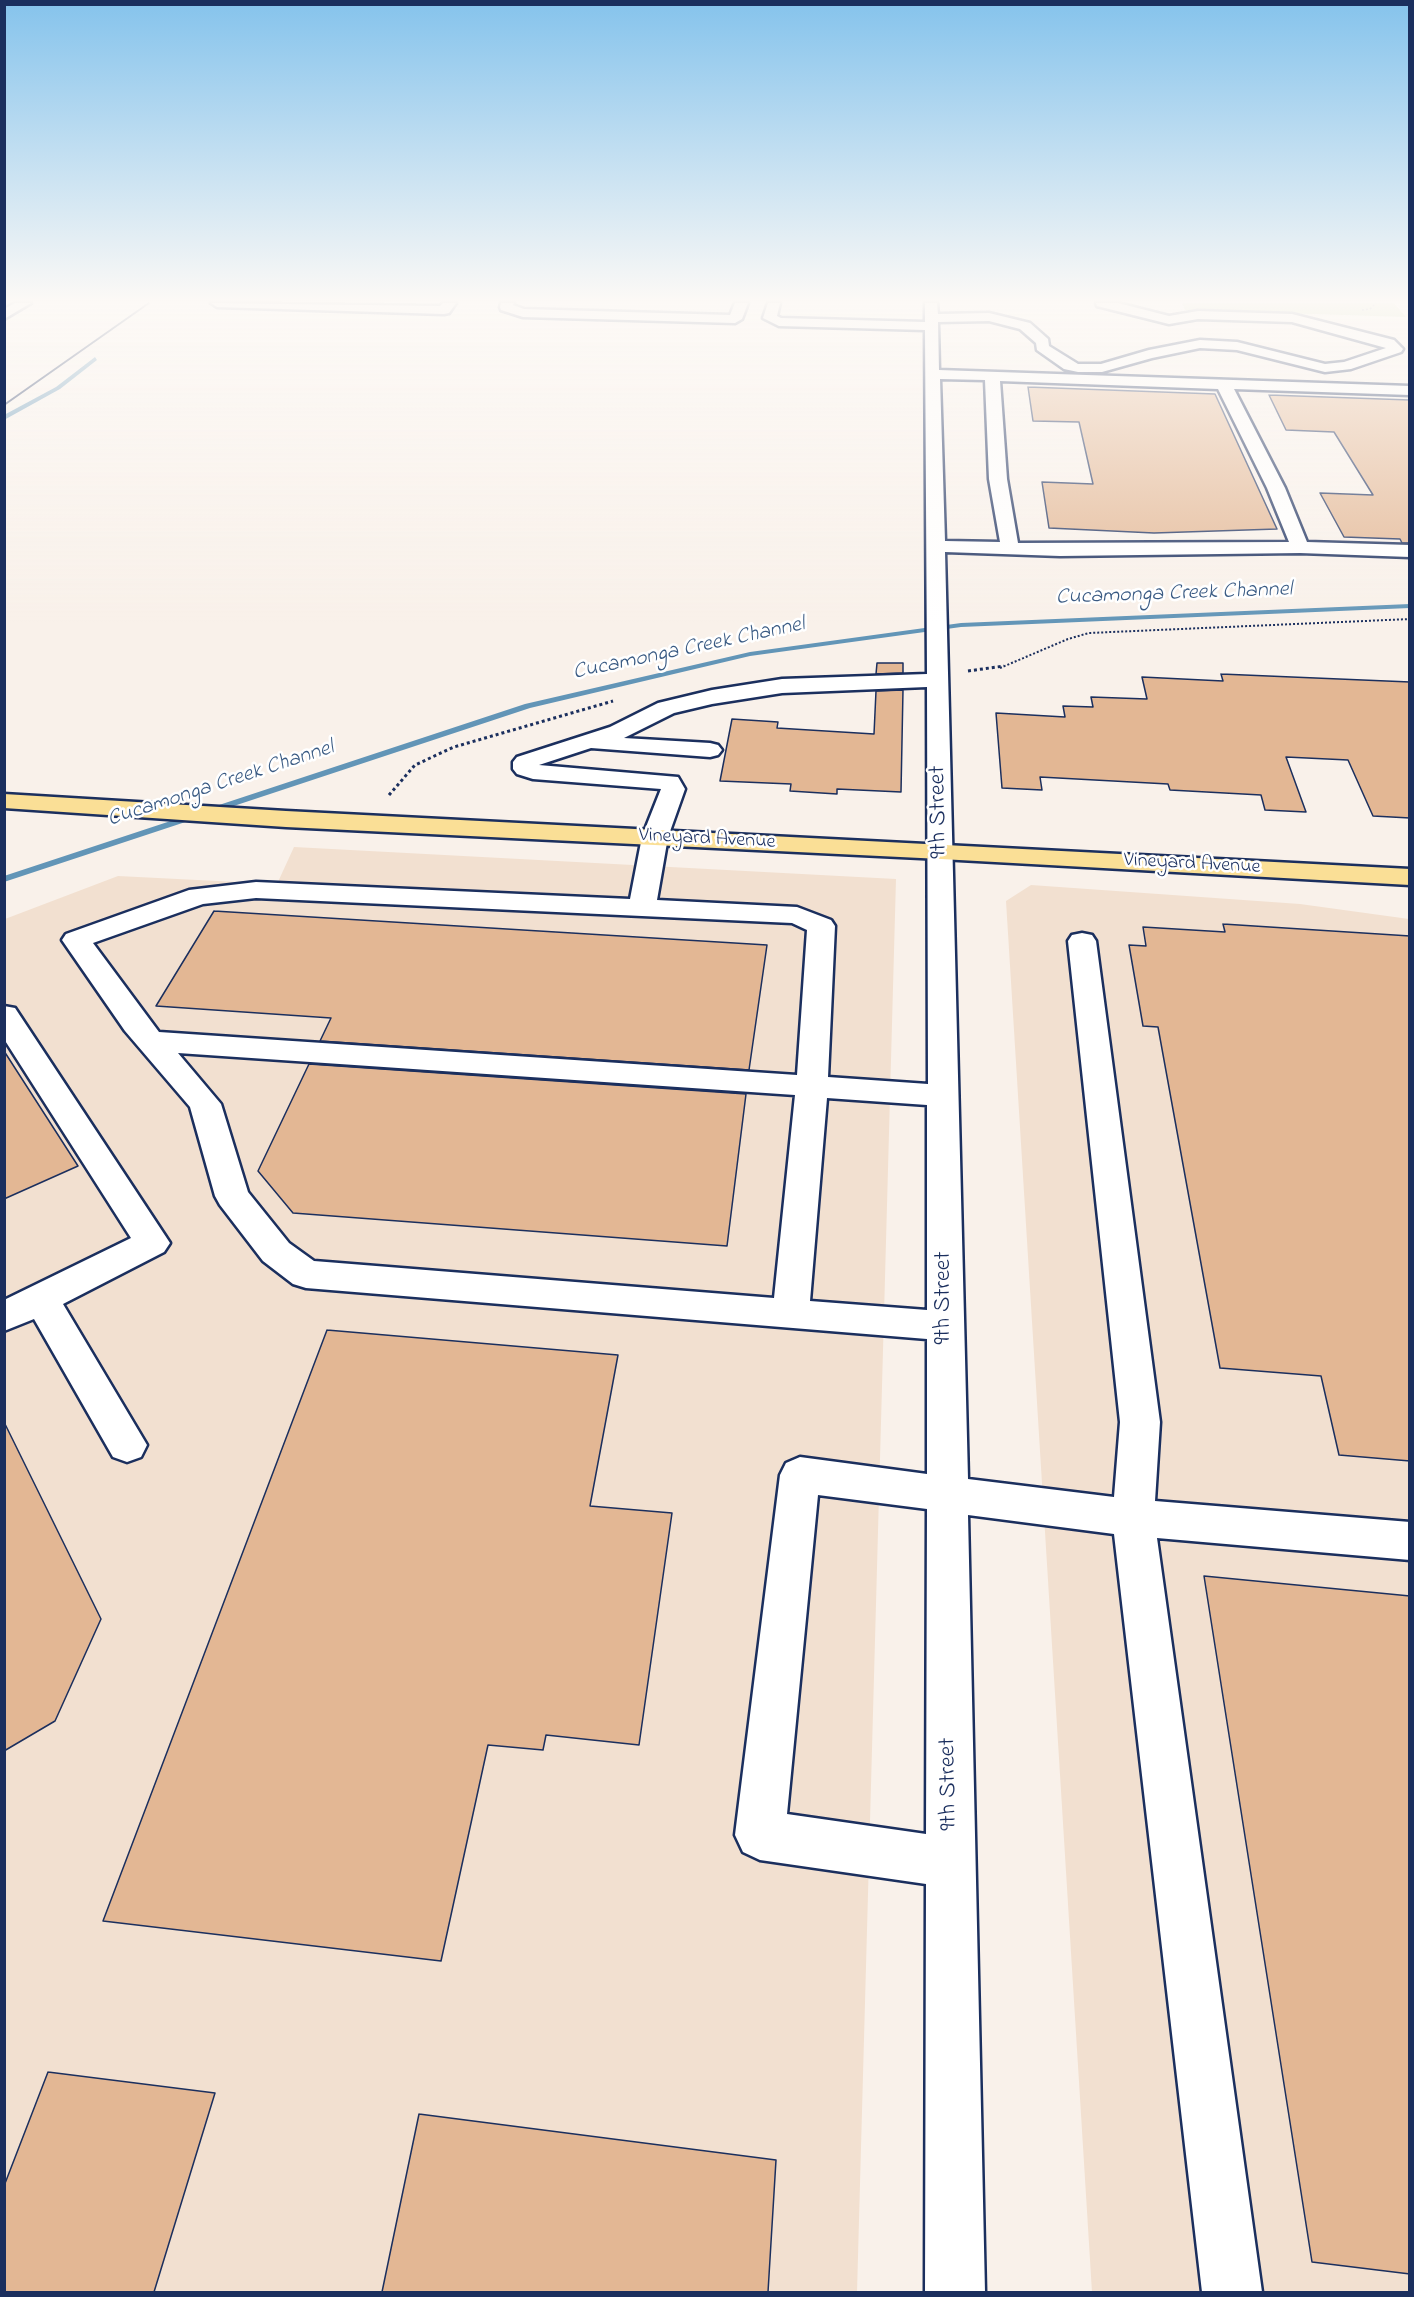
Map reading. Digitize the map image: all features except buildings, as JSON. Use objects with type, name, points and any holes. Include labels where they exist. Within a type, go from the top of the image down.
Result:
[{"type":"main road","name":"Vineyard Avenue","points":[[4,801],[286,819],[1410,877]]},
{"type":"street","name":"9th Street","points":[[933,410],[944,1096],[955,2292]]},
{"type":"street","points":[[994,410],[998,479],[1010,548]]},
{"type":"street","points":[[1237,410],[1276,488],[1300,547]]},
{"type":"street","points":[[935,546],[1300,547],[1410,551]]},
{"type":"street","points":[[642,908],[654,837],[673,789],[669,782],[533,772],[525,769],[525,762],[618,732],[666,708],[712,697],[782,686],[937,680]]},
{"type":"street","points":[[584,742],[710,750]]},
{"type":"street","points":[[791,1313],[812,1086],[821,926],[797,915],[256,890],[199,896],[76,940],[151,1041],[205,1104],[232,1196],[276,1252],[306,1274],[946,1326]]},
{"type":"street","points":[[1082,941],[1140,1422],[1132,1518],[1232,2292]]},
{"type":"street","points":[[4,1015],[152,1244],[4,1317]]},
{"type":"street","points":[[151,1041],[944,1096]]},
{"type":"street","points":[[41,1299],[127,1445]]},
{"type":"street","points":[[951,1863],[760,1834],[800,1475],[1132,1518],[1410,1541]]},
{"type":"path","points":[[972,671],[998,669],[1068,639],[1089,633],[1410,619]]},
{"type":"shaded area","points":[[294,847],[896,879],[857,2292],[5,2292],[5,919],[118,876],[277,884]]},
{"type":"shaded area","points":[[1031,885],[1300,904],[1409,919],[1409,2292],[1092,2292],[1006,901]]},
{"type":"waterway","points":[[4,418],[18,410]]},
{"type":"waterway","name":"Cucamonga Creek Channel","points":[[4,879],[528,706],[750,654],[961,625],[1410,606]]}]
